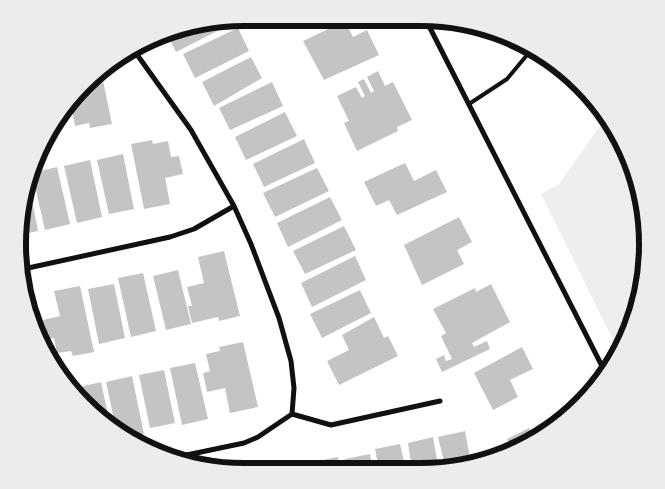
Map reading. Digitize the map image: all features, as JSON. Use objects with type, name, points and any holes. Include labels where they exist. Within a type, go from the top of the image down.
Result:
[{"type":"street","points":[[429,27],[602,366]]},
{"type":"street","points":[[137,54],[191,130],[234,206],[251,244],[289,352],[294,388],[292,414]]},
{"type":"street","points":[[28,268],[170,237],[194,229],[234,206]]},
{"type":"street","points":[[187,455],[251,440],[292,414],[331,424],[440,401]]},
{"type":"lane","points":[[469,104],[507,79],[528,54]]},
{"type":"shaded area","points":[[602,123],[610,135],[627,174],[635,202],[639,244],[635,287],[627,315],[615,344],[541,194],[559,184]]},
{"type":"building","points":[[334,26],[348,26],[353,37],[367,30],[379,55],[324,80],[303,41]]},
{"type":"building","points":[[224,27],[176,52],[170,40],[202,30]]},
{"type":"building","points":[[238,28],[249,51],[195,78],[183,54]]},
{"type":"building","points":[[251,57],[262,78],[214,106],[202,82]]},
{"type":"building","points":[[378,71],[385,86],[393,82],[412,120],[397,127],[398,131],[357,151],[344,123],[349,121],[337,96],[356,87],[362,98],[365,96],[358,82],[364,79],[371,93],[374,91],[367,77]]},
{"type":"building","points":[[103,79],[112,124],[90,128],[89,123],[75,126],[72,110]]},
{"type":"building","points":[[272,82],[283,106],[230,130],[219,108]]},
{"type":"building","points":[[285,112],[297,136],[246,160],[235,137]]},
{"type":"building","points":[[304,139],[315,163],[264,187],[253,164]]},
{"type":"building","points":[[152,140],[153,144],[168,141],[171,157],[179,156],[183,174],[165,178],[170,204],[144,209],[131,144]]},
{"type":"building","points":[[123,154],[134,209],[109,214],[97,160]]},
{"type":"building","points":[[90,160],[102,217],[77,223],[64,166]]},
{"type":"building","points":[[405,163],[414,181],[436,170],[447,192],[397,215],[389,200],[376,206],[364,182]]},
{"type":"building","points":[[57,167],[70,224],[45,230],[35,185],[39,171]]},
{"type":"building","points":[[317,168],[329,191],[275,217],[263,193]]},
{"type":"building","points":[[31,197],[38,231],[27,233]]},
{"type":"building","points":[[330,197],[342,220],[288,247],[277,223]]},
{"type":"building","points":[[459,217],[472,242],[457,250],[464,264],[422,285],[404,245]]},
{"type":"building","points":[[344,226],[356,250],[305,274],[293,251]]},
{"type":"building","points":[[224,251],[240,316],[219,321],[218,317],[192,323],[188,306],[192,306],[187,287],[204,283],[198,257]]},
{"type":"building","points":[[355,256],[366,280],[312,307],[301,283]]},
{"type":"building","points":[[178,270],[191,324],[166,330],[153,276]]},
{"type":"building","points":[[143,273],[156,331],[131,337],[118,278]]},
{"type":"building","points":[[114,284],[125,338],[99,344],[88,289]]},
{"type":"building","points":[[491,284],[510,322],[472,343],[474,347],[487,341],[490,349],[442,372],[436,359],[444,355],[446,361],[452,359],[441,336],[446,333],[433,309],[475,288],[476,292]]},
{"type":"building","points":[[80,286],[94,352],[73,356],[71,351],[57,353],[54,338],[48,339],[43,320],[60,316],[54,291]]},
{"type":"building","points":[[360,290],[371,313],[322,338],[310,314]]},
{"type":"building","points":[[374,317],[384,338],[388,336],[398,356],[339,385],[327,361],[349,350],[342,335]]},
{"type":"building","points":[[243,342],[258,407],[230,413],[225,388],[207,392],[203,373],[210,371],[206,354],[220,351],[219,347]]},
{"type":"building","points":[[522,347],[533,369],[510,380],[518,397],[493,410],[474,373]]},
{"type":"building","points":[[195,363],[208,419],[182,425],[170,368]]},
{"type":"building","points":[[164,370],[175,423],[150,428],[139,375]]},
{"type":"building","points":[[132,376],[144,434],[135,434],[114,419],[106,382]]},
{"type":"building","points":[[101,382],[108,415],[90,399],[79,387]]},
{"type":"building","points":[[529,428],[531,433],[509,444],[507,439]]},
{"type":"building","points":[[465,431],[470,457],[444,461],[438,437]]},
{"type":"building","points":[[433,437],[438,462],[411,463],[408,443]]},
{"type":"building","points":[[400,444],[404,463],[378,463],[375,449]]},
{"type":"building","points":[[370,454],[372,463],[345,463],[345,459]]},
{"type":"building","points":[[338,457],[339,463],[312,463]]}]
